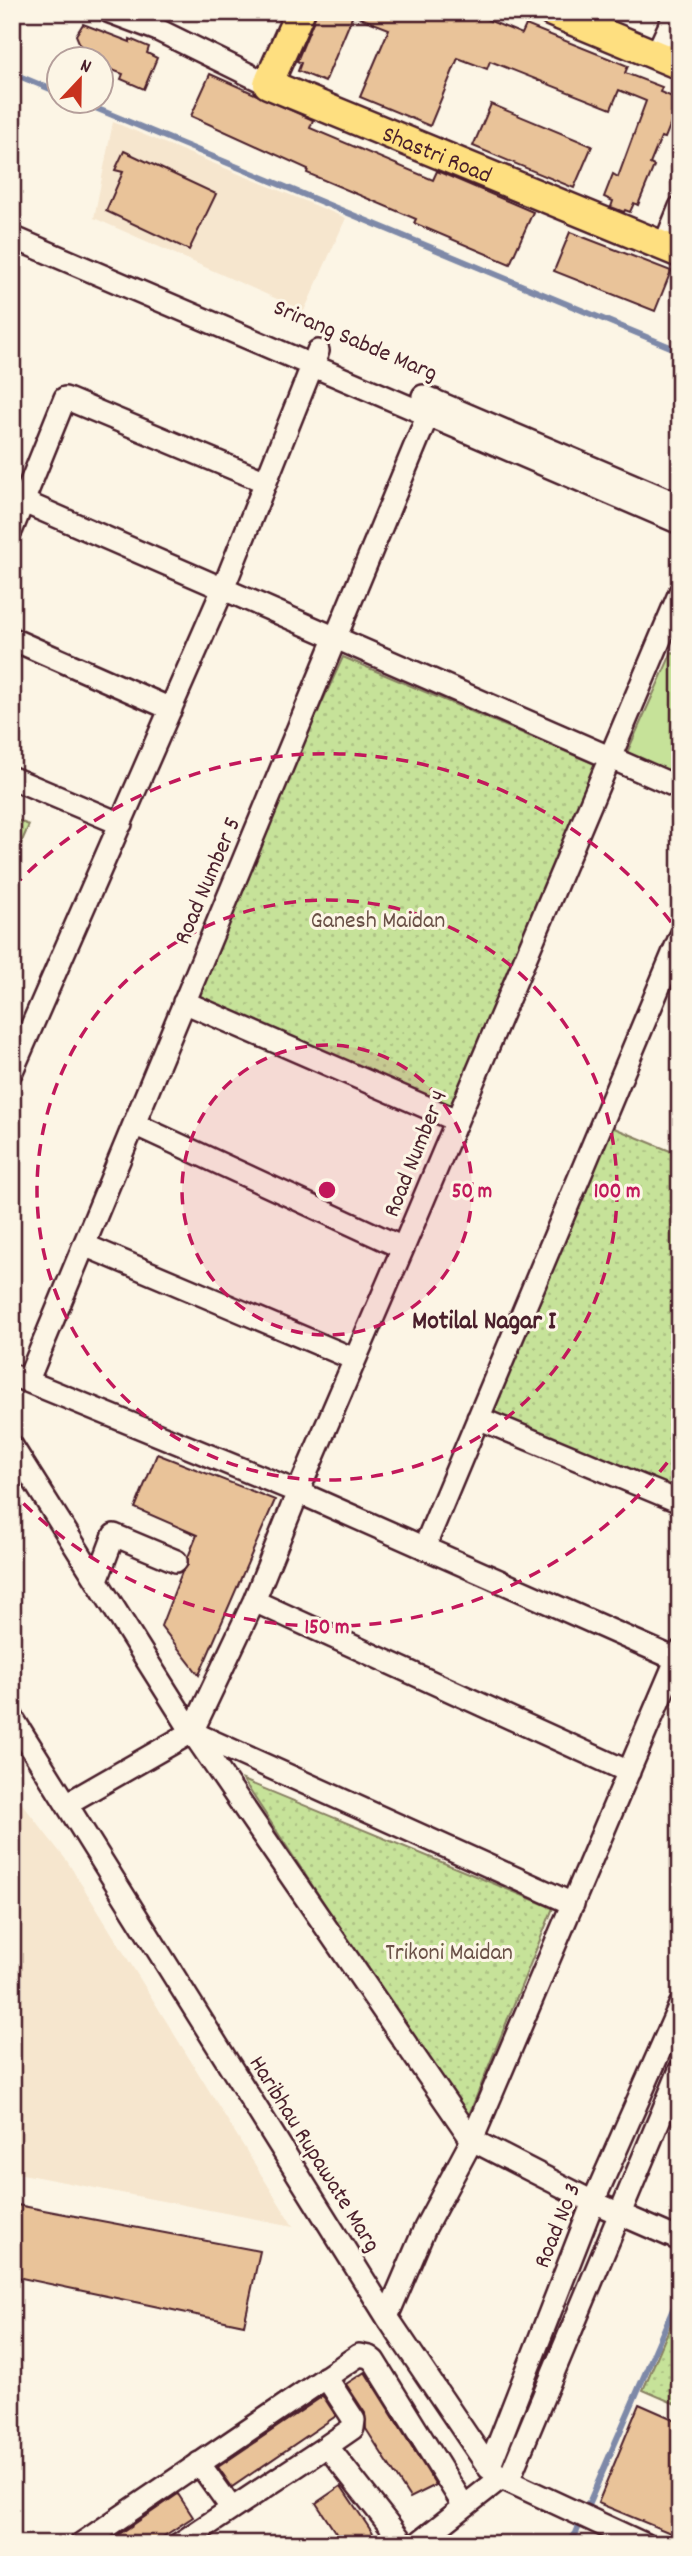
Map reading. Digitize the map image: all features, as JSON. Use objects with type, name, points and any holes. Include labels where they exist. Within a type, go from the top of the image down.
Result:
[{"type":"main road","points":[[268,84],[300,12]]},
{"type":"main road","points":[[554,13],[666,54]]},
{"type":"main road","name":"Shastri Road","points":[[268,84],[672,250]]},
{"type":"street","points":[[110,12],[160,21],[268,84]]},
{"type":"street","points":[[587,12],[666,54],[676,12]]},
{"type":"street","points":[[672,250],[680,207]]},
{"type":"street","points":[[12,221],[73,255],[548,458],[680,523]]},
{"type":"street","points":[[12,237],[73,255]]},
{"type":"street","points":[[12,1070],[223,589],[316,358]]},
{"type":"street","points":[[12,529],[65,398],[266,482]]},
{"type":"street","name":"Road Number 5","points":[[20,1378],[84,1245],[431,407]]},
{"type":"street","points":[[548,458],[680,505]]},
{"type":"street","points":[[24,502],[680,788]]},
{"type":"street","name":"Road Number 4","points":[[192,1732],[254,1601],[680,592]]},
{"type":"street","points":[[12,639],[171,709]]},
{"type":"street","points":[[12,778],[121,824]]},
{"type":"street","points":[[424,1548],[680,937]]},
{"type":"street","points":[[184,1002],[456,1120]]},
{"type":"street","points":[[134,1124],[403,1248]]},
{"type":"street","points":[[84,1245],[354,1360]]},
{"type":"street","points":[[20,1378],[298,1492],[678,1657],[472,2140],[425,2228],[387,2317]]},
{"type":"street","points":[[478,1418],[680,1502]]},
{"type":"street","points":[[12,1446],[192,1732],[472,2140],[593,2202],[680,2240]]},
{"type":"street","points":[[97,1580],[114,1535],[176,1561]]},
{"type":"street","points":[[254,1601],[629,1772]]},
{"type":"street","name":"Haribhau Rupawate Marg","points":[[12,1717],[387,2317],[500,2475]]},
{"type":"street","points":[[68,1803],[192,1732]]},
{"type":"street","points":[[192,1732],[573,1904]]},
{"type":"street","name":"Road No 3","points":[[500,2475],[593,2202],[680,2005]]},
{"type":"street","points":[[417,2544],[500,2475],[619,2213],[680,2070]]},
{"type":"street","points":[[81,2544],[359,2355],[374,2361],[464,2506]]},
{"type":"street","points":[[179,2544],[355,2425],[326,2376]]},
{"type":"street","points":[[327,2446],[404,2544]]},
{"type":"street","points":[[199,2463],[232,2509]]},
{"type":"street","points":[[500,2475],[631,2541]]},
{"type":"shaded area","points":[[113,122],[346,218],[304,311],[94,218]]},
{"type":"shaded area","points":[[12,1791],[67,1861],[293,2226],[12,2172]]},
{"type":"green space","points":[[672,652],[680,655],[680,778],[626,755]]},
{"type":"green space","name":"Ganesh Maidan","points":[[343,657],[597,765],[451,1105],[185,1001]]},
{"type":"green space","points":[[12,818],[29,825],[12,864]]},
{"type":"green space","points":[[602,1123],[680,1155],[680,1495],[481,1412]]},
{"type":"green space","name":"Trikoni Maidan","points":[[243,1780],[553,1908],[464,2127],[452,2098]]},
{"type":"green space","points":[[680,2303],[680,2406],[643,2390]]},
{"type":"building","points":[[317,12],[469,12],[522,34],[526,25],[628,66],[625,73],[662,87],[660,92],[680,100],[665,138],[661,137],[650,164],[654,166],[638,205],[634,203],[630,212],[624,212],[611,207],[613,201],[604,197],[613,174],[618,177],[646,101],[619,90],[611,109],[490,61],[487,69],[458,58],[430,126],[360,97],[389,29],[353,15],[325,82],[298,71],[301,63],[297,61]]},
{"type":"building","points":[[83,24],[149,47],[147,53],[157,58],[144,89],[121,79],[123,74],[116,71],[116,46],[81,46],[76,35]]},
{"type":"building","points":[[210,74],[313,120],[310,128],[433,180],[437,171],[533,212],[510,264],[414,223],[416,219],[307,173],[308,169],[191,116]]},
{"type":"building","points":[[491,104],[592,146],[574,188],[473,146]]},
{"type":"building","points":[[124,151],[216,194],[189,250],[106,211],[123,172],[115,170]]},
{"type":"building","points":[[570,232],[671,271],[655,311],[554,271]]},
{"type":"building","points":[[157,1454],[275,1500],[199,1675],[161,1626],[182,1572],[188,1565],[188,1557],[197,1535],[135,1508]]},
{"type":"building","points":[[12,2204],[260,2251],[244,2325],[12,2276]]},
{"type":"building","points":[[365,2372],[436,2485],[410,2498],[366,2429],[365,2413],[346,2384]]},
{"type":"building","points":[[323,2396],[336,2416],[232,2487],[218,2467]]},
{"type":"building","points":[[639,2404],[680,2422],[680,2537],[598,2503]]},
{"type":"building","points":[[341,2486],[380,2544],[343,2544],[316,2503]]},
{"type":"building","points":[[178,2494],[193,2517],[152,2544],[105,2544]]},
{"type":"waterway","points":[[19,76],[46,87]]},
{"type":"waterway","points":[[115,116],[680,351]]},
{"type":"waterway","points":[[568,2544],[576,2533],[680,2293]]},
{"type":"district","name":"Motilal Nagar I","points":[[484,1319]]}]
